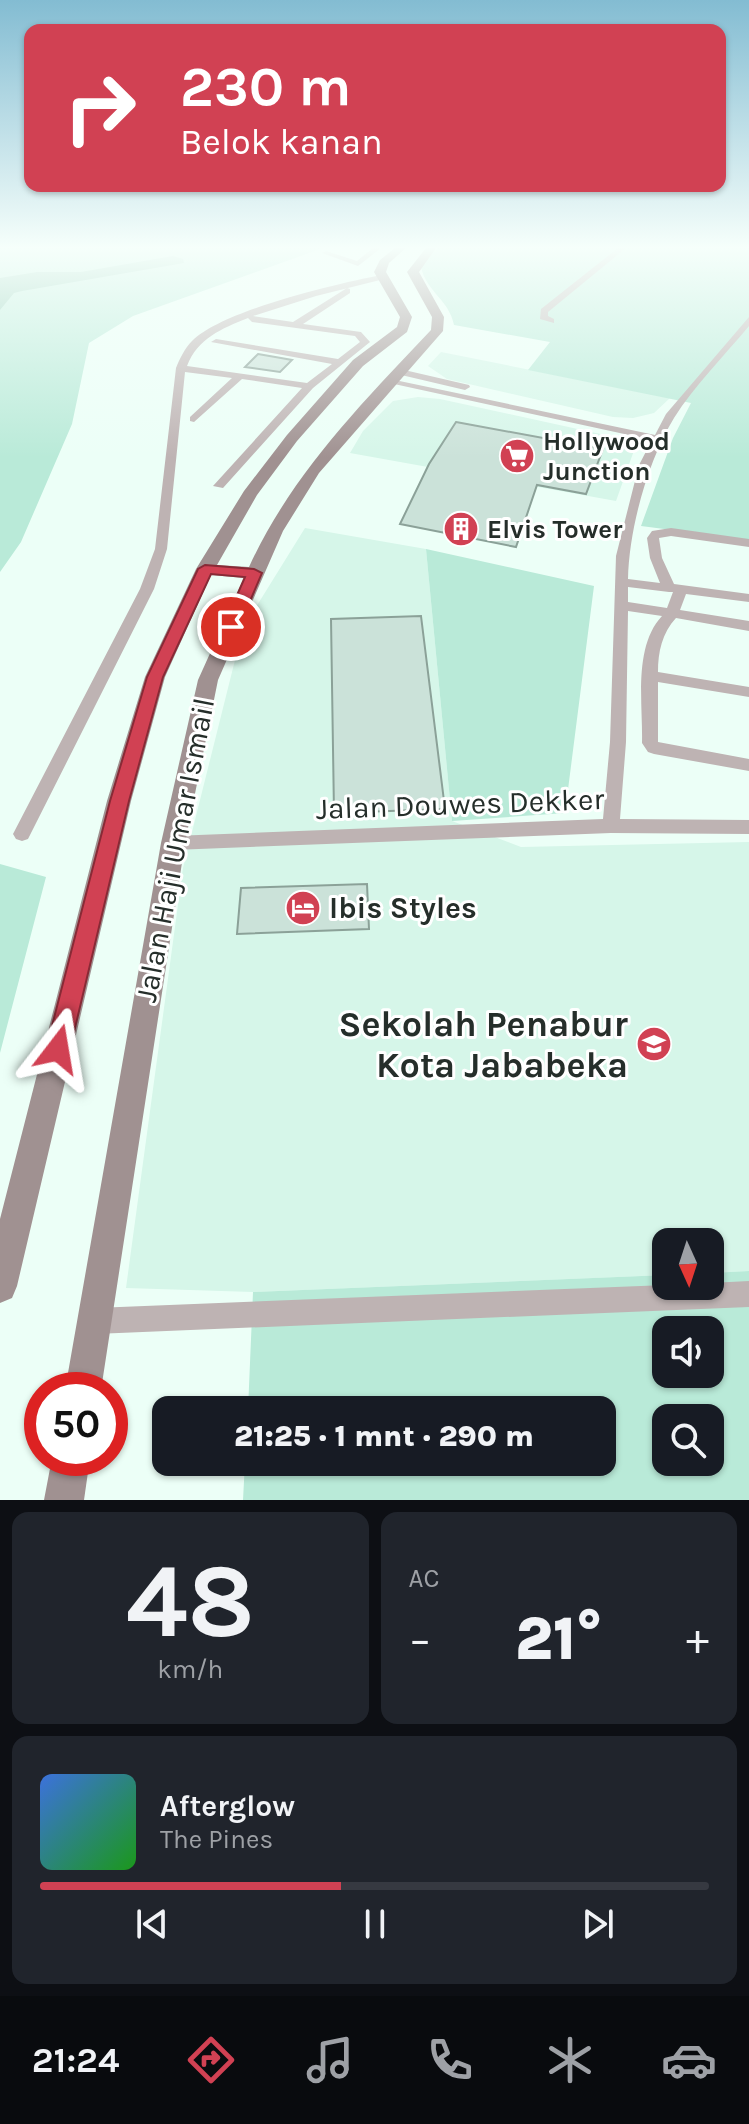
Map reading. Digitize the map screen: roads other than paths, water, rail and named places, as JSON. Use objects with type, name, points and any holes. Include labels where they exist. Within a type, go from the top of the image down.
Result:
[{"type":"main road","name":"Jalan Haji Umar Ismail","points":[[0,1286],[119,801],[155,677],[205,569],[250,494],[292,438],[358,363],[403,329],[406,318]]},
{"type":"main road","name":"Jalan Haji Umar Ismail","points":[[86,1372],[173,843],[208,680],[274,531],[313,471],[437,331],[438,318]]},
{"type":"main road","points":[[205,569],[254,573]]},
{"type":"main road","points":[[64,1500],[68,1476]]},
{"type":"street","points":[[22,834],[147,589],[161,549],[181,368],[185,356],[198,341],[217,328],[246,318],[362,336],[365,342],[309,386],[219,486]]},
{"type":"street","points":[[295,325],[305,318]]},
{"type":"street","points":[[545,318],[551,321]]},
{"type":"street","points":[[261,320],[212,345],[340,362]]},
{"type":"street","points":[[611,826],[618,742],[622,556],[645,465],[658,434],[749,320]]},
{"type":"street","points":[[181,368],[309,386]]},
{"type":"street","points":[[194,419],[240,376]]},
{"type":"street","points":[[395,377],[658,434]]},
{"type":"street","points":[[749,543],[671,532],[656,534],[653,538],[656,558],[674,590],[672,614],[656,637],[651,654],[653,676],[649,738],[654,748],[749,765]]},
{"type":"street","points":[[623,582],[749,598]]},
{"type":"street","points":[[620,605],[749,626]]},
{"type":"street","points":[[653,676],[749,692]]},
{"type":"street","name":"Jalan Douwes Dekker","points":[[173,843],[611,826],[749,827]]},
{"type":"street","points":[[95,1321],[749,1294]]},
{"type":"place","name":"Hollywood Junction","points":[[517,456]]},
{"type":"place","name":"Elvis Tower","points":[[461,529]]},
{"type":"place","name":"Ibis Styles","points":[[303,908]]},
{"type":"place","name":"Sekolah Penabur Kota Jababeka","points":[[654,1044]]}]
